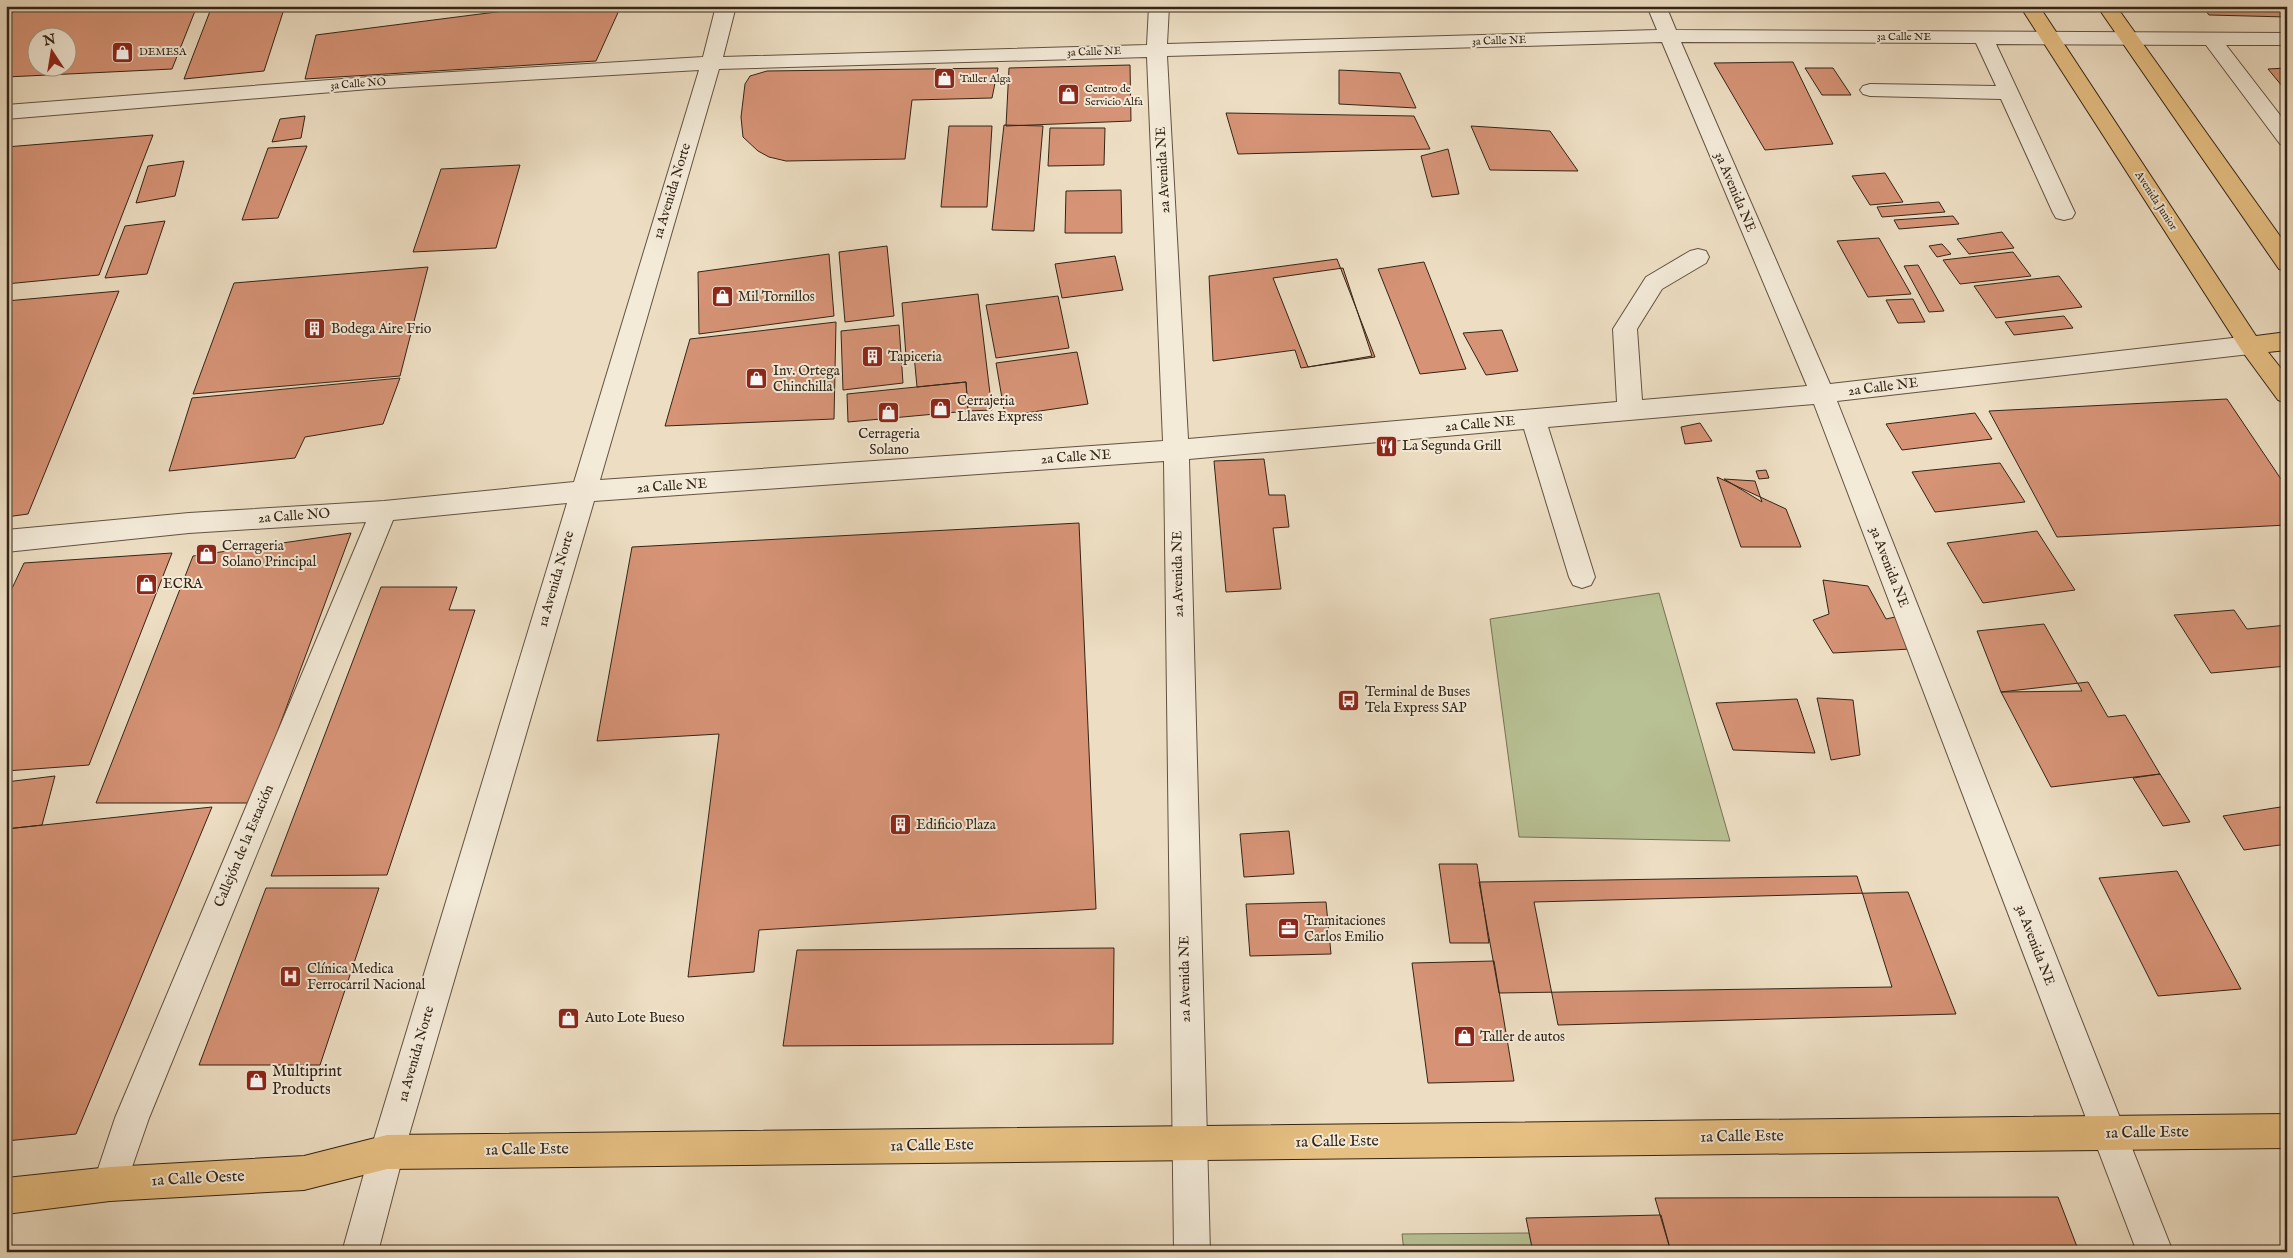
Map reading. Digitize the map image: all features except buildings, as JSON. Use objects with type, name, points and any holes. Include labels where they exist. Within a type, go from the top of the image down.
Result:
[{"type":"main road","name":"Avenida Junior","points":[[2029,6],[2250,345],[2287,394]]},
{"type":"main road","points":[[2106,6],[2287,264]]},
{"type":"main road","name":"2a Calle NE","points":[[2250,345],[2287,341]]},
{"type":"main road","name":"1a Calle Este","points":[[387,1152],[2287,1131]]},
{"type":"main road","name":"1a Calle Oeste","points":[[6,1196],[110,1184],[304,1174],[387,1152]]},
{"type":"street","name":"1a Avenida Norte","points":[[360,1252],[387,1152],[711,63],[726,6]]},
{"type":"street","name":"2a Avenida NE","points":[[1159,6],[1157,50],[1176,450],[1188,1143],[1192,1252]]},
{"type":"street","name":"3a Avenida NE","points":[[1656,6],[1822,394],[2155,1252]]},
{"type":"street","name":"3a Calle NE","points":[[711,63],[1668,36],[2287,38]]},
{"type":"street","points":[[1983,37],[2064,214]]},
{"type":"street","points":[[2211,38],[2287,139]]},
{"type":"street","name":"3a Calle NO","points":[[6,112],[369,83],[711,63]]},
{"type":"street","points":[[1870,90],[2009,93]]},
{"type":"street","points":[[1630,411],[1625,329],[1654,283],[1698,257]]},
{"type":"street","name":"2a Calle NE","points":[[582,493],[1176,450],[1822,394],[2250,345]]},
{"type":"street","points":[[1534,419],[1582,577]]},
{"type":"street","name":"2a Calle NO","points":[[12,541],[189,523],[384,511],[533,495],[582,493]]},
{"type":"street","name":"Callejón de la Estación","points":[[110,1184],[135,1108],[384,511]]},
{"type":"street","points":[[6,565],[12,541]]},
{"type":"green space","points":[[1659,593],[1730,841],[1519,837],[1490,619]]},
{"type":"green space","points":[[1529,1233],[1533,1252],[1404,1252],[1402,1234]]},
{"type":"place","name":"DEMESA","points":[[123,52]]},
{"type":"place","name":"Taller Alga","points":[[944,79]]},
{"type":"place","name":"Centro de Servicio Alfa","points":[[1069,95]]},
{"type":"place","name":"Mil Tornillos","points":[[722,297]]},
{"type":"place","name":"Bodega Aire Frio","points":[[315,329]]},
{"type":"place","name":"Tapiceria","points":[[872,357]]},
{"type":"place","name":"Inv. Ortega Chinchilla","points":[[757,379]]},
{"type":"place","name":"Cerrajeria Llaves Express","points":[[941,409]]},
{"type":"place","name":"Cerrageria Solano","points":[[889,412]]},
{"type":"place","name":"La Segunda Grill","points":[[1386,446]]},
{"type":"place","name":"Cerrageria Solano Principal","points":[[206,554]]},
{"type":"place","name":"ECRA","points":[[147,584]]},
{"type":"place","name":"Terminal de Buses Tela Express SAP","points":[[1349,700]]},
{"type":"place","name":"Edificio Plaza","points":[[900,825]]},
{"type":"place","name":"Tramitaciones Carlos Emilio","points":[[1288,929]]},
{"type":"place","name":"Clínica Medica Ferrocarril Nacional","points":[[291,977]]},
{"type":"place","name":"Auto Lote Bueso","points":[[569,1018]]},
{"type":"place","name":"Taller de autos","points":[[1464,1037]]},
{"type":"place","name":"Multiprint Products","points":[[256,1081]]}]
